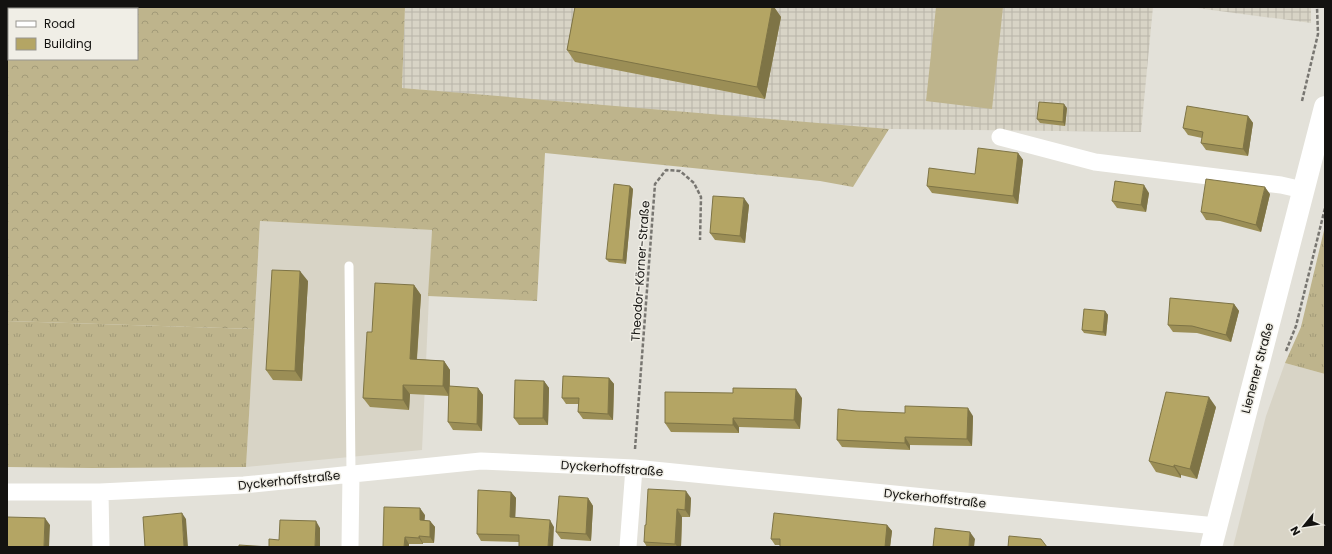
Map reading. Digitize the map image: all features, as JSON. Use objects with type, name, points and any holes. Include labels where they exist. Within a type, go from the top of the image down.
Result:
[{"type":"street","name":"Lienener Straße","points":[[1211,547],[1325,107]]},
{"type":"street","points":[[1000,137],[1095,162],[1281,185],[1303,190]]},
{"type":"street","name":"Dyckerhoffstraße","points":[[7,492],[100,492],[244,485],[481,461],[634,468],[1216,526]]},
{"type":"street","points":[[628,547],[634,468]]},
{"type":"street","points":[[350,547],[351,474]]},
{"type":"street","points":[[100,492],[101,547]]},
{"type":"lane","points":[[349,266],[351,474]]},
{"type":"path","name":"Theodor-Körner-Straße","points":[[634,468],[655,184],[666,170],[680,171],[694,183],[701,197],[700,240]]},
{"type":"shaded area","points":[[405,7],[1153,7],[1141,132],[889,129],[679,113],[402,88]]},
{"type":"shaded area","points":[[1189,7],[1311,7],[1311,23]]},
{"type":"shaded area","points":[[260,221],[432,230],[422,450],[246,467]]},
{"type":"shaded area","points":[[1285,363],[1325,374],[1325,547],[1233,547],[1266,416]]},
{"type":"green space","points":[[7,7],[405,7],[402,88],[889,129],[853,187],[820,181],[545,153],[537,301],[428,296],[432,230],[260,221],[254,329],[7,321]]},
{"type":"green space","points":[[936,7],[1003,7],[992,109],[926,101]]},
{"type":"green space","points":[[1325,226],[1325,374],[1285,363],[1301,327]]},
{"type":"green space","points":[[7,321],[254,329],[246,467],[7,467]]},
{"type":"building","points":[[575,7],[772,7],[757,87],[567,50]]},
{"type":"building","points":[[1039,102],[1064,104],[1063,122],[1037,119]]},
{"type":"building","points":[[1187,106],[1248,116],[1243,149],[1201,143],[1203,132],[1183,128]]},
{"type":"building","points":[[978,148],[1018,153],[1013,196],[927,186],[929,168],[975,174]]},
{"type":"building","points":[[1206,179],[1265,187],[1256,225],[1215,214],[1201,212]]},
{"type":"building","points":[[1115,181],[1144,185],[1141,205],[1112,201]]},
{"type":"building","points":[[614,184],[630,186],[623,260],[606,259]]},
{"type":"building","points":[[713,196],[744,198],[740,236],[710,233]]},
{"type":"building","points":[[272,270],[300,271],[295,371],[266,370]]},
{"type":"building","points":[[375,283],[414,285],[410,359],[444,361],[443,386],[403,385],[403,400],[363,398],[367,332],[372,332]]},
{"type":"building","points":[[1170,298],[1234,304],[1226,335],[1192,326],[1168,325]]},
{"type":"building","points":[[1084,309],[1105,311],[1103,332],[1082,330]]},
{"type":"building","points":[[563,376],[609,378],[608,414],[578,412],[579,398],[562,398]]},
{"type":"building","points":[[515,380],[544,381],[543,418],[514,418]]},
{"type":"building","points":[[449,386],[478,388],[477,424],[448,422]]},
{"type":"building","points":[[733,388],[796,389],[794,420],[733,418],[733,425],[665,423],[665,392],[733,393]]},
{"type":"building","points":[[1166,392],[1209,397],[1190,469],[1149,461]]},
{"type":"building","points":[[905,406],[968,408],[967,439],[905,437],[905,443],[837,440],[838,409],[905,413]]},
{"type":"building","points":[[648,489],[686,491],[685,510],[677,509],[675,544],[644,542]]},
{"type":"building","points":[[478,490],[511,492],[510,517],[550,520],[548,547],[519,547],[519,535],[477,534]]},
{"type":"building","points":[[559,496],[588,498],[586,534],[556,532]]},
{"type":"building","points":[[384,507],[420,508],[420,520],[430,521],[430,537],[405,537],[404,547],[383,547]]},
{"type":"building","points":[[182,513],[184,547],[145,547],[143,517]]},
{"type":"building","points":[[774,513],[887,525],[885,547],[780,547],[780,539],[771,539]]},
{"type":"building","points":[[7,517],[45,518],[44,547],[7,547]]},
{"type":"building","points":[[280,520],[316,521],[315,547],[269,547],[269,539],[279,540]]},
{"type":"building","points":[[935,528],[970,532],[969,547],[933,547]]},
{"type":"building","points":[[1009,536],[1041,539],[1047,547],[1008,547]]},
{"type":"building","points":[[239,545],[269,547],[239,547]]}]
